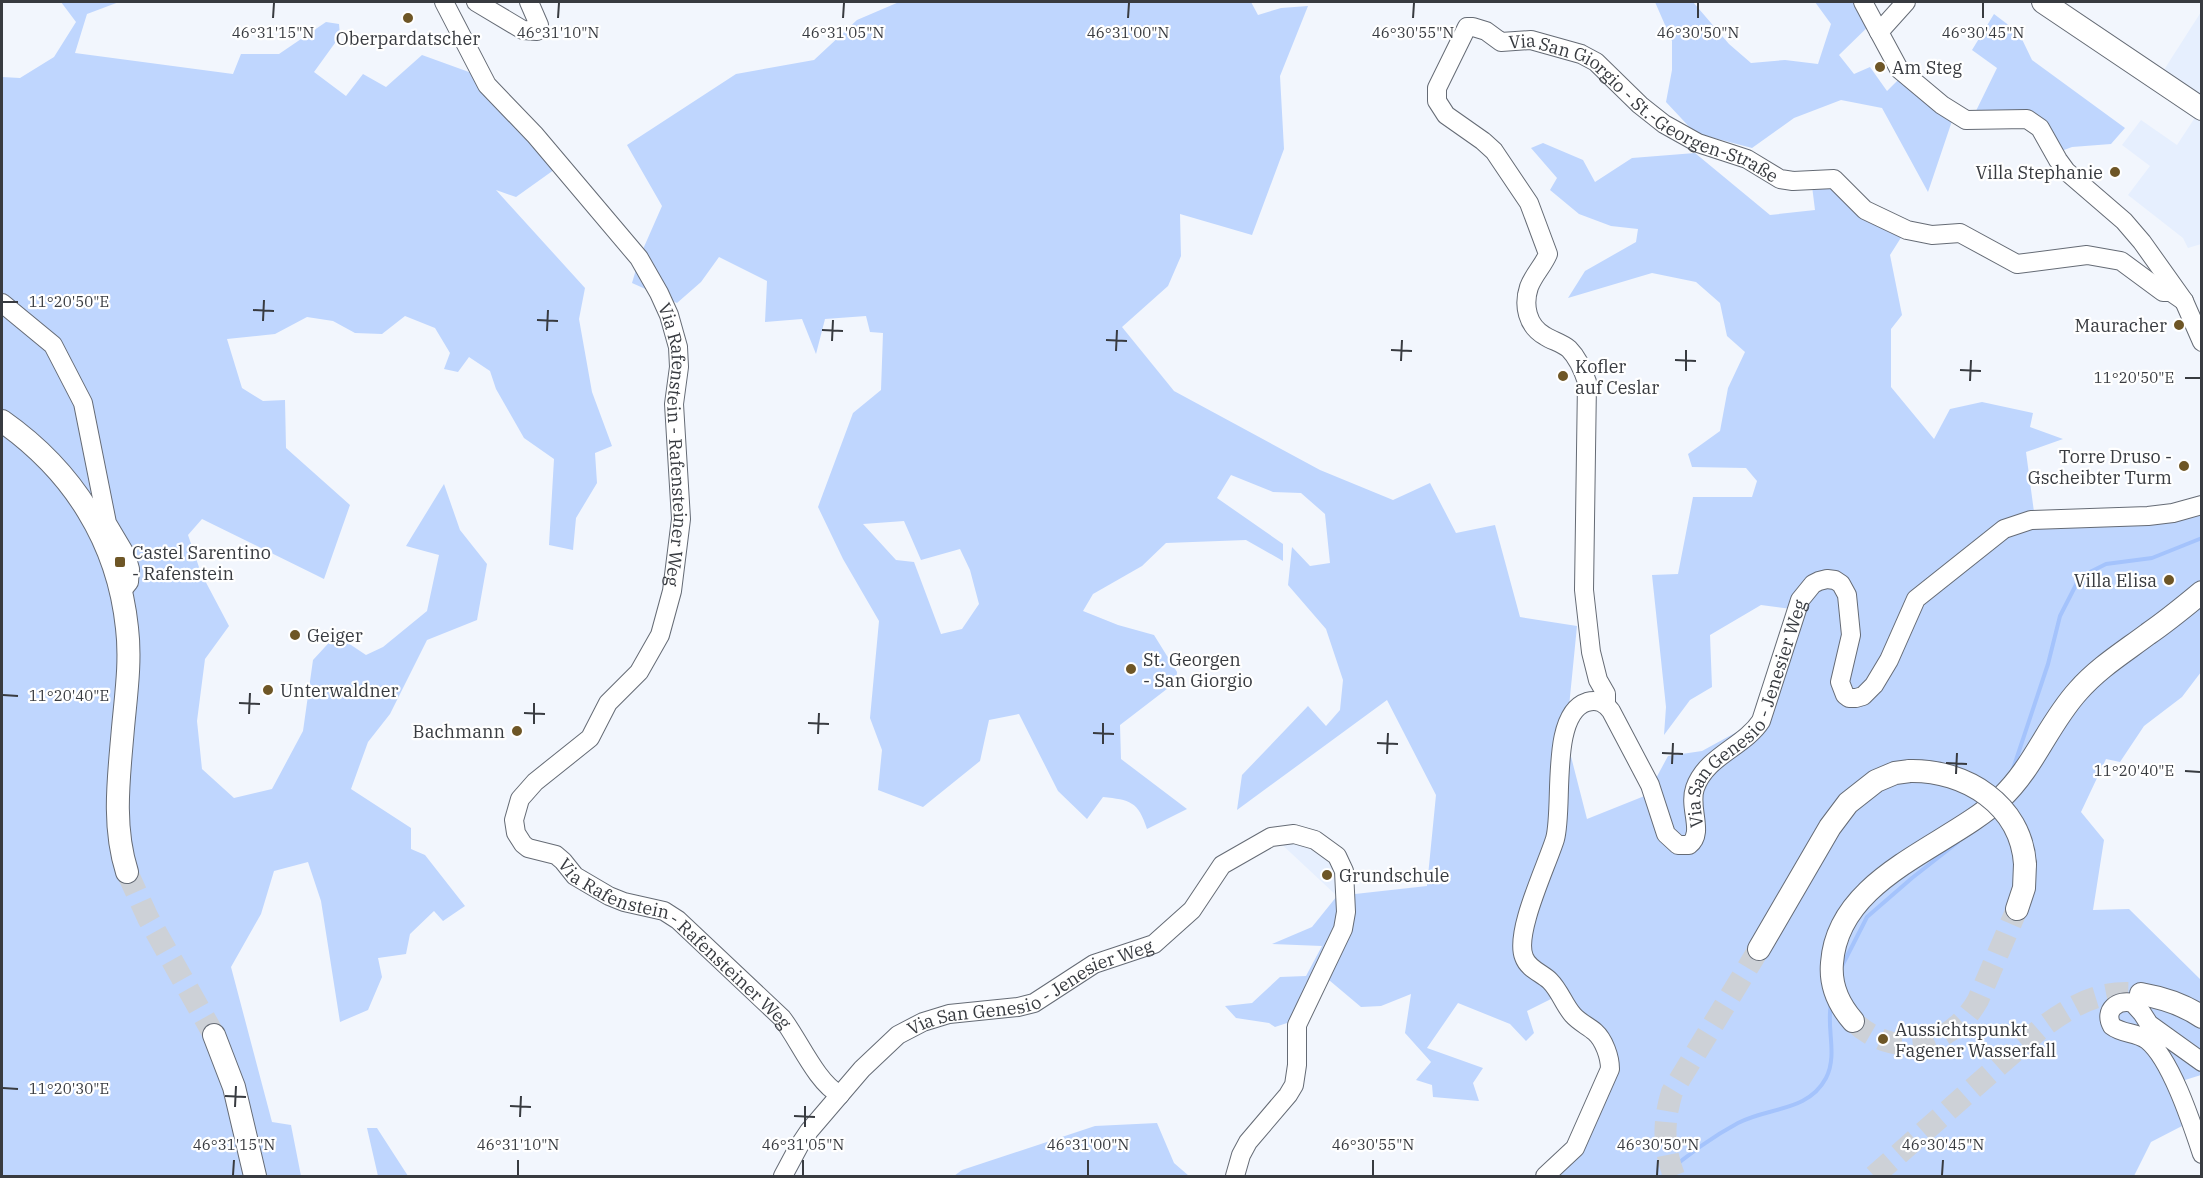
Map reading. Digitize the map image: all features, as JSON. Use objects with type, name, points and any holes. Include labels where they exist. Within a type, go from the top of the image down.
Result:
[{"type":"main road","points":[[2043,2],[2202,109]]},
{"type":"main road","points":[[2,421],[42,453],[82,501],[107,546],[121,592],[128,629],[128,673],[117,811],[122,854],[127,872]]},
{"type":"main road","points":[[1853,1021],[1842,1005],[1833,981],[1832,962],[1835,943],[1848,916],[1865,894],[1895,869],[1986,810],[2013,786],[2065,707],[2089,679],[2202,592]]},
{"type":"main road","points":[[1759,949],[1830,827],[1848,803],[1866,787],[1881,779],[1910,771],[1925,771],[1969,783],[1992,798],[2005,810],[2017,829],[2025,864],[2024,888],[2017,909]]},
{"type":"main road","points":[[2141,994],[2174,1001],[2202,1017]]},
{"type":"main road","points":[[214,1035],[234,1087],[255,1176]]},
{"type":"street","name":"Via Rafenstein - Rafensteiner Weg","points":[[444,2],[487,85],[535,135],[639,258],[669,315],[680,356],[674,404],[681,519],[672,591],[660,635],[639,672],[608,703],[590,738],[535,782],[520,799],[514,820],[516,833],[528,848],[556,855],[575,876],[609,896],[664,911],[678,920],[782,1018],[796,1036],[813,1067],[831,1090],[840,1095]]},
{"type":"street","points":[[476,2],[523,30],[531,32],[537,31],[539,25],[530,2]]},
{"type":"street","points":[[1863,2],[1899,69],[1942,105],[1966,120],[2027,119],[2040,128],[2066,171],[2124,221],[2161,267],[2184,301],[2202,342]]},
{"type":"street","points":[[1879,32],[1906,2]]},
{"type":"street","name":"Via San Giorgio - St.-Georgen-Straße","points":[[1606,704],[1606,694],[1598,680],[1591,652],[1584,590],[1587,382],[1574,354],[1540,332],[1528,316],[1529,288],[1548,254],[1529,203],[1491,147],[1446,115],[1437,101],[1437,88],[1467,27],[1486,31],[1501,42],[1531,40],[1581,54],[1604,68],[1640,105],[1679,133],[1698,143],[1747,159],[1780,179],[1793,181],[1834,179],[1865,210],[1907,230],[1926,235],[1960,233],[2017,264],[2087,255],[2121,261],[2163,292],[2170,292],[2184,301]]},
{"type":"street","points":[[2,303],[54,345],[83,403],[107,523],[126,555],[130,569],[129,582],[121,592]]},
{"type":"street","name":"Via San Genesio - Jenesier Weg","points":[[1606,704],[1650,785],[1666,834],[1678,845],[1689,845],[1696,838],[1697,832],[1693,805],[1695,788],[1699,779],[1710,765],[1761,721],[1800,600],[1813,584],[1827,579],[1835,580],[1844,588],[1851,635],[1840,682],[1845,695],[1856,698],[1863,696],[1874,686],[1889,660],[1916,599],[2004,529],[2031,520],[2148,516],[2173,513],[2202,505]]},
{"type":"street","points":[[1545,1176],[1577,1144],[1609,1074],[1610,1064],[1598,1036],[1572,1014],[1548,979],[1528,965],[1522,946],[1531,904],[1555,839],[1561,747],[1565,728],[1575,710],[1582,705],[1595,701],[1606,704]]},
{"type":"street","name":"Via San Genesio - Jenesier Weg","points":[[783,1176],[799,1146],[840,1095],[898,1035],[923,1022],[949,1014],[1018,1007],[1034,1003],[1094,964],[1154,944],[1192,910],[1218,869],[1226,862],[1270,837],[1286,833],[1302,835],[1324,844],[1337,856],[1344,871],[1345,921],[1340,937],[1297,1025],[1297,1072],[1292,1090],[1248,1142],[1241,1155],[1235,1176]]},
{"type":"street","points":[[2202,1062],[2149,1024],[2133,1003],[2119,1003],[2111,1008],[2110,1022],[2115,1029],[2143,1037],[2160,1054],[2202,1154]]},
{"type":"shaded area","points":[[61,2],[119,2],[87,14],[75,53],[233,74],[241,54],[279,54],[326,22],[339,24],[340,36],[314,72],[346,96],[363,74],[386,87],[422,55],[491,80],[565,162],[516,197],[496,190],[585,288],[579,319],[592,392],[612,446],[595,453],[597,483],[576,518],[573,550],[549,545],[554,459],[524,438],[496,389],[490,371],[469,357],[458,372],[444,369],[450,353],[435,328],[405,316],[382,334],[355,333],[333,321],[307,317],[275,334],[227,339],[242,388],[263,401],[285,400],[286,448],[350,505],[324,579],[202,519],[188,535],[201,573],[229,626],[205,659],[197,721],[202,769],[234,798],[272,789],[303,731],[313,660],[336,635],[366,655],[383,647],[427,611],[439,555],[406,546],[444,484],[460,530],[487,564],[477,620],[427,640],[390,714],[368,742],[351,789],[411,828],[411,849],[425,855],[465,906],[443,921],[434,911],[410,934],[406,954],[378,958],[382,977],[368,1010],[340,1022],[321,901],[308,862],[274,871],[261,914],[231,967],[272,1122],[291,1125],[301,1176],[2,1176],[2,77],[20,78],[54,57],[76,22]]},
{"type":"shaded area","points":[[899,2],[1251,2],[1258,15],[1281,8],[1308,6],[1280,76],[1284,149],[1252,235],[1180,214],[1181,256],[1168,286],[1122,327],[1174,391],[1320,470],[1393,500],[1430,483],[1456,533],[1495,525],[1520,617],[1577,626],[1566,737],[1587,819],[1647,795],[1668,756],[1702,751],[1755,722],[1792,609],[1761,605],[1710,635],[1712,687],[1690,700],[1664,735],[1666,707],[1652,575],[1678,574],[1693,497],[1752,497],[1757,481],[1746,468],[1692,467],[1688,454],[1720,431],[1728,388],[1745,352],[1727,336],[1720,303],[1696,282],[1652,273],[1568,298],[1585,271],[1636,242],[1638,229],[1611,226],[1579,214],[1550,190],[1557,178],[1531,148],[1543,143],[1583,160],[1595,182],[1632,158],[1695,153],[1770,215],[1815,210],[1812,186],[1834,188],[1860,218],[1902,236],[1890,255],[1902,315],[1891,329],[1891,387],[1934,439],[1950,409],[1982,402],[2033,413],[2030,427],[2063,439],[2026,452],[2034,512],[2122,514],[2201,501],[2201,672],[2182,697],[2144,726],[2120,762],[2106,759],[2081,812],[2104,840],[2093,910],[2129,909],[2201,980],[2201,1075],[2169,1085],[2182,1126],[2151,1142],[2134,1176],[1538,1176],[1572,1148],[1594,1095],[1604,1058],[1594,1041],[1555,997],[1527,1011],[1534,1033],[1526,1041],[1510,1024],[1458,1003],[1427,1048],[1483,1068],[1473,1083],[1479,1101],[1433,1097],[1432,1085],[1416,1080],[1431,1062],[1405,1033],[1411,994],[1381,1006],[1361,1007],[1323,975],[1290,1022],[1275,1027],[1269,1023],[1236,1018],[1225,1006],[1252,1003],[1280,977],[1306,976],[1322,946],[1272,944],[1312,927],[1337,896],[1427,886],[1436,795],[1387,700],[1237,810],[1242,775],[1308,706],[1326,726],[1340,710],[1343,680],[1326,629],[1288,585],[1292,547],[1310,566],[1330,563],[1325,514],[1301,493],[1273,492],[1231,475],[1217,498],[1283,544],[1283,561],[1246,540],[1166,543],[1142,566],[1093,594],[1083,611],[1118,625],[1154,635],[1177,672],[1176,682],[1120,725],[1121,759],[1187,809],[1147,829],[1140,813],[1132,804],[1120,799],[1103,797],[1087,819],[1058,791],[1019,714],[989,720],[980,761],[923,807],[878,790],[882,750],[870,718],[879,621],[843,559],[818,507],[853,413],[881,390],[883,333],[870,332],[866,316],[825,319],[816,354],[802,319],[765,322],[767,281],[719,257],[701,282],[677,303],[632,283],[640,256],[662,206],[627,145],[736,74],[814,60],[857,20]],"holes":[[[904,521],[921,560],[960,549],[970,570],[979,604],[962,629],[941,634],[914,562],[896,560],[863,524]]]},
{"type":"shaded area","points":[[1655,2],[1693,2],[1729,44],[1751,63],[1785,60],[1818,64],[1831,24],[1815,2],[1870,2],[1878,17],[1839,55],[1854,74],[1870,67],[1887,91],[1899,79],[1952,121],[1928,192],[1882,108],[1841,100],[1794,118],[1752,148],[1695,133],[1666,102],[1672,70],[1672,41]]},
{"type":"shaded area","points":[[2201,12],[2201,244],[2188,248],[2183,238],[2128,195],[2150,166],[2122,145],[2141,120],[2177,145],[2196,116],[2153,87]]},
{"type":"shaded area","points":[[1994,14],[2019,33],[2032,60],[2125,128],[2111,144],[2072,147],[2056,153],[2040,128],[1973,117],[1997,68],[1972,50]]},
{"type":"shaded area","name":"Grundschule","points":[[1297,838],[1337,861],[1337,896],[1276,839]]},
{"type":"shaded area","points":[[1157,1123],[1174,1163],[1189,1176],[954,1176],[962,1170],[1095,1126]]},
{"type":"shaded area","points":[[367,1128],[377,1128],[408,1176],[378,1176]]},
{"type":"waterway","points":[[2013,769],[2048,664],[2060,616],[2080,577],[2106,564],[2152,558],[2202,538]]},
{"type":"waterway","points":[[1841,968],[1867,917],[1958,842]]},
{"type":"waterway","points":[[1663,1176],[1680,1161],[1738,1123],[1798,1103],[1818,1089],[1826,1078],[1831,1060],[1831,1004]]},
{"type":"tunnel","points":[[127,872],[148,918],[214,1035]]},
{"type":"tunnel","points":[[1853,1021],[1869,1034],[1886,1041],[1904,1044],[1921,1043],[1938,1038],[1953,1029],[1967,1016],[1978,1000],[2017,909]]},
{"type":"tunnel","points":[[1674,1176],[1666,1145],[1667,1114],[1672,1092],[1759,949]]},
{"type":"tunnel","points":[[1874,1176],[2052,1020],[2075,1006],[2099,997],[2112,994],[2141,994]]},
{"type":"place","name":"Oberpardatscher","points":[[408,18]]},
{"type":"place","name":"Am Steg","points":[[1880,67]]},
{"type":"place","name":"Villa Stephanie","points":[[2115,172]]},
{"type":"place","name":"Mauracher","points":[[2179,325]]},
{"type":"place","name":"Kofler auf Ceslar","points":[[1563,376]]},
{"type":"place","name":"Torre Druso - Gscheibter Turm","points":[[2184,466]]},
{"type":"place","name":"Castel Sarentino - Rafenstein","points":[[120,562]]},
{"type":"place","name":"Villa Elisa","points":[[2169,580]]},
{"type":"place","name":"Geiger","points":[[295,635]]},
{"type":"place","name":"St. Georgen - San Giorgio","points":[[1131,669]]},
{"type":"place","name":"Unterwaldner","points":[[268,690]]},
{"type":"place","name":"Bachmann","points":[[517,731]]},
{"type":"place","name":"Grundschule","points":[[1327,875]]},
{"type":"place","name":"Aussichtspunkt Fagener Wasserfall","points":[[1883,1039]]}]
